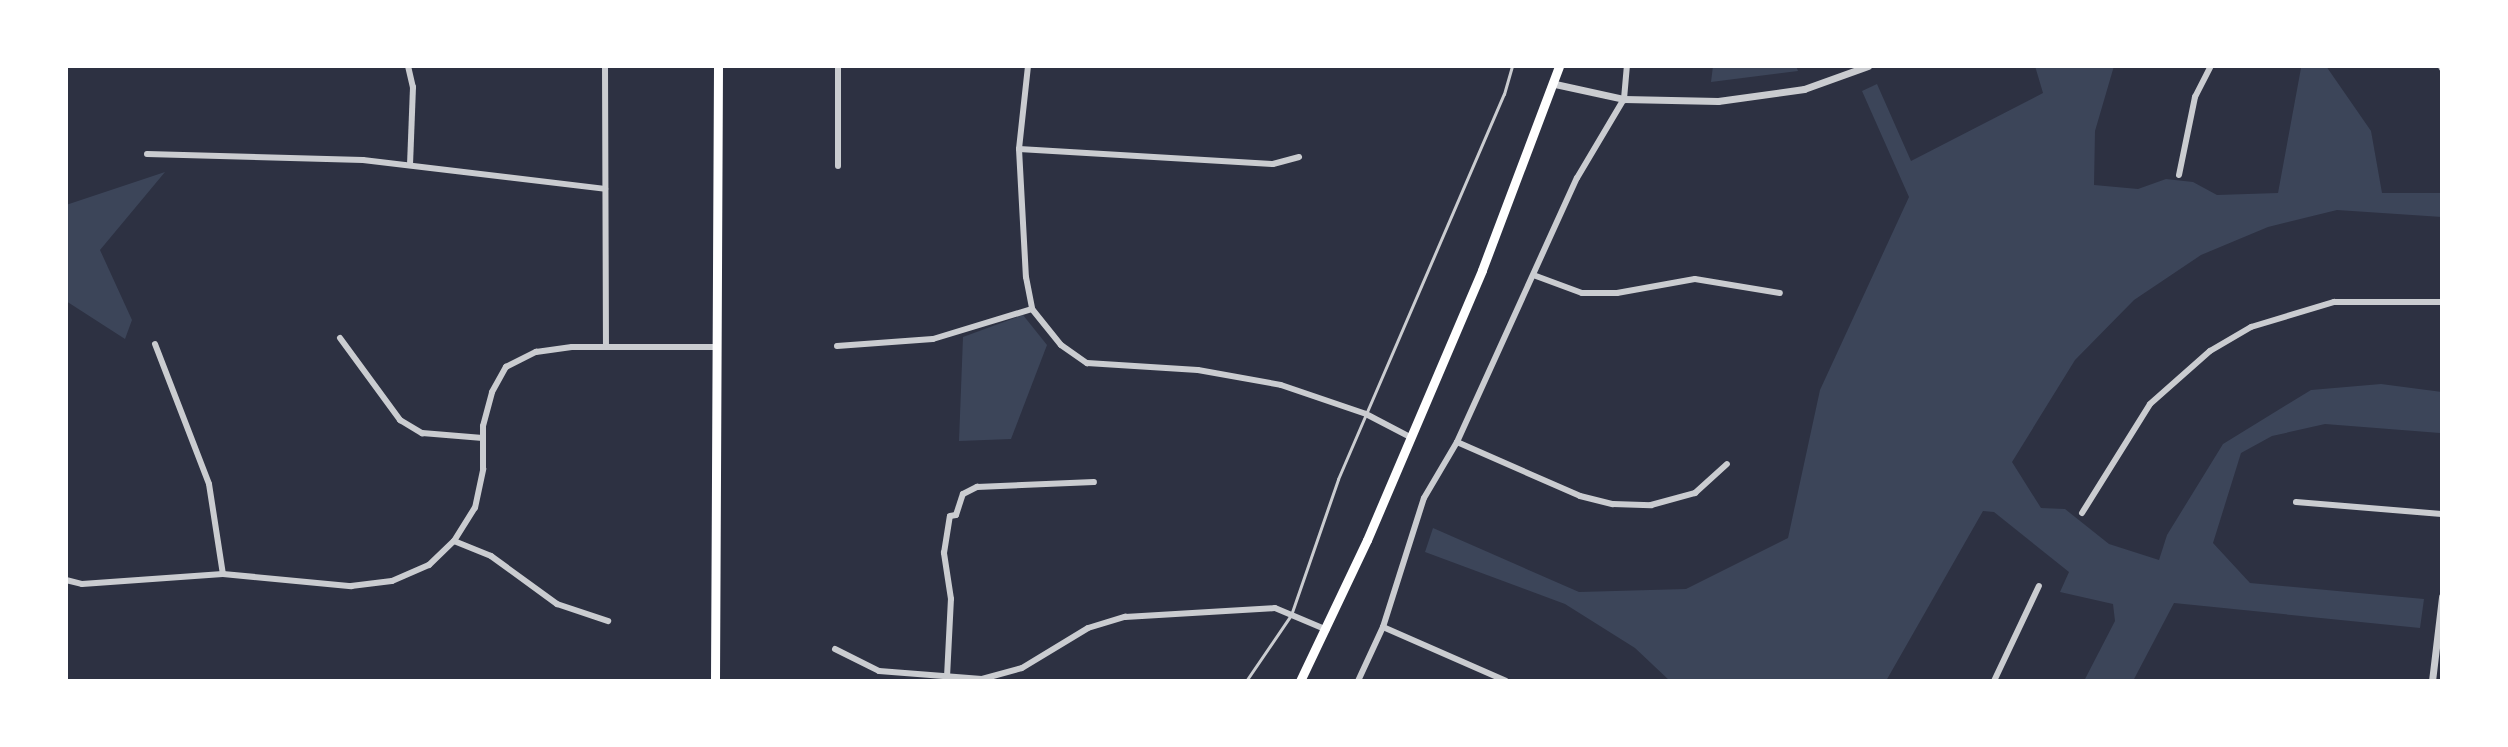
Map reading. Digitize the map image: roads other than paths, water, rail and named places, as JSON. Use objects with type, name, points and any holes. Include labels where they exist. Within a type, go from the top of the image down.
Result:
[{"type":"main road","points":[[715,681],[718,66]]},
{"type":"main road","points":[[1300,681],[1327,630],[1410,437],[1555,84],[1559,66]]},
{"type":"street","points":[[408,66],[413,87],[410,165]]},
{"type":"street","points":[[605,66],[606,346]]},
{"type":"street","points":[[838,66],[838,166]]},
{"type":"street","points":[[1028,66],[1019,149],[1032,309],[1061,345],[1087,363],[1198,370],[1267,382],[1366,414],[1410,437]]},
{"type":"street","points":[[1358,681],[1383,627],[1424,498],[1457,442],[1536,276],[1577,178],[1624,99],[1627,66]]},
{"type":"street","points":[[1555,84],[1624,99],[1718,101],[1804,89],[1868,66]]},
{"type":"street","points":[[2179,175],[2195,97],[2211,66]]},
{"type":"street","points":[[1019,149],[1273,164],[1299,157]]},
{"type":"street","points":[[147,154],[410,165],[605,189]]},
{"type":"street","points":[[1536,276],[1582,293],[1617,293],[1695,279],[1780,293]]},
{"type":"street","points":[[2082,513],[2150,404],[2210,351],[2264,322],[2334,302],[2442,302]]},
{"type":"street","points":[[837,346],[933,339],[1032,309]]},
{"type":"street","points":[[340,338],[400,420],[422,433],[483,438]]},
{"type":"street","points":[[155,344],[209,484],[223,574]]},
{"type":"street","points":[[66,580],[82,584],[223,574],[351,586],[378,583],[429,565],[454,541],[475,508],[492,392],[506,367],[536,352],[606,346],[716,347]]},
{"type":"street","points":[[1457,442],[1580,496],[1613,504],[1651,505],[1695,493],[1727,464]]},
{"type":"street","points":[[947,677],[951,599],[944,553],[950,516],[956,515],[963,494],[977,487],[1094,482]]},
{"type":"street","points":[[2296,502],[2442,514]]},
{"type":"street","points":[[454,541],[491,556],[557,604],[608,621]]},
{"type":"street","points":[[1994,681],[2039,586]]},
{"type":"street","points":[[2432,681],[2442,597]]},
{"type":"street","points":[[835,649],[879,671],[982,679],[1022,668],[1088,628],[1125,617],[1275,608],[1327,630]]},
{"type":"street","points":[[1383,627],[1506,681]]},
{"type":"lane","points":[[1246,681],[1291,615],[1366,414],[1512,66]]}]
